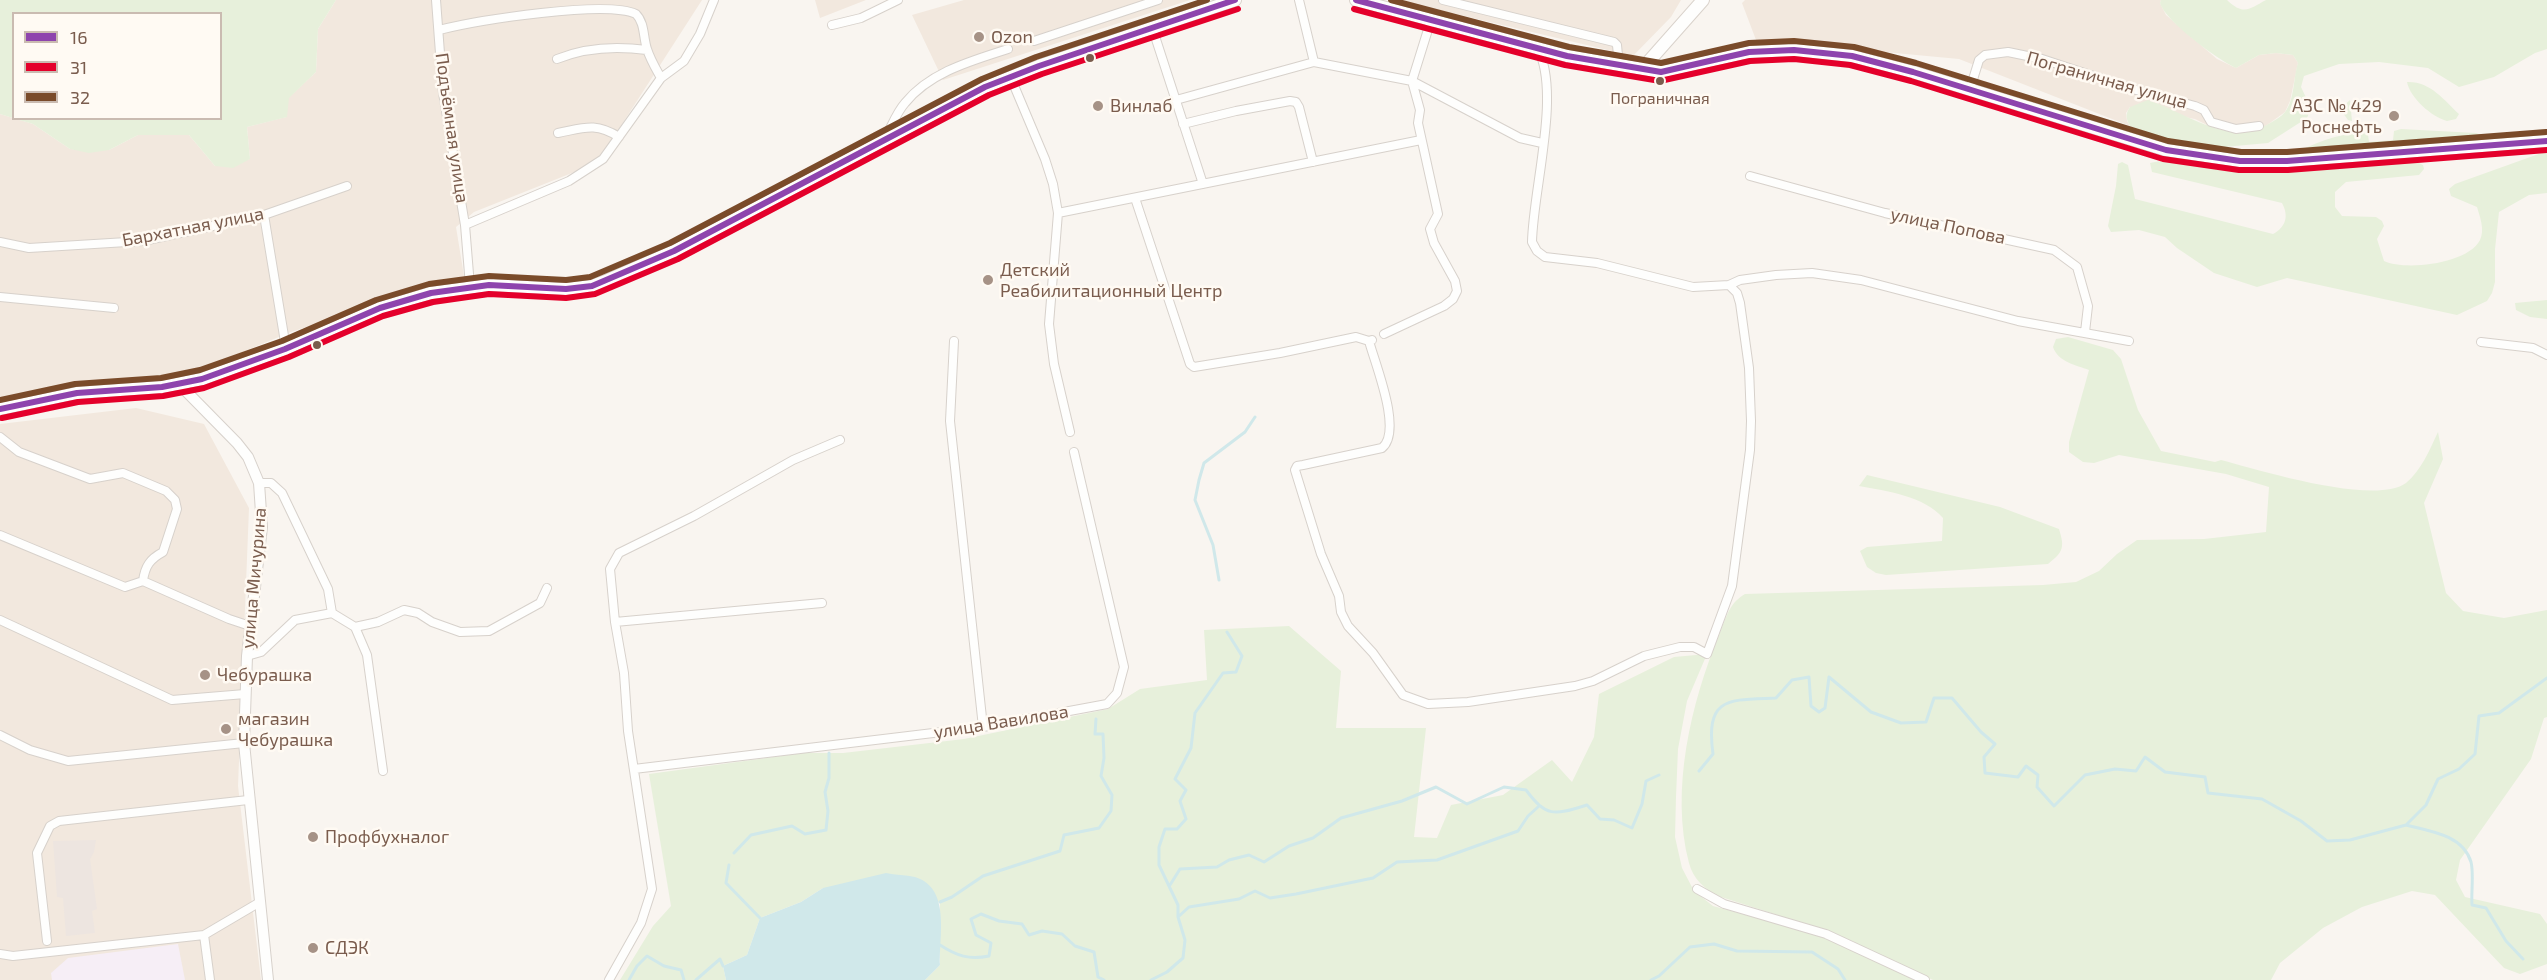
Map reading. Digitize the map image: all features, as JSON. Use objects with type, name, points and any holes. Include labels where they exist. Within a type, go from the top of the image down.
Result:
[{"type":"main road","points":[[0,410],[88,391],[180,385],[238,367],[380,308],[431,293],[470,286],[512,285],[566,289],[592,286],[674,251],[957,100],[1010,76],[1235,0]]},
{"type":"main road","points":[[1356,0],[1538,49],[1619,66],[1661,72],[1749,52],[1820,51],[1883,64],[2166,150],[2240,161],[2287,161],[2547,141]]},
{"type":"main road","points":[[1642,69],[1703,0]]},
{"type":"street","name":"Подъёмная улица","points":[[436,0],[443,93],[465,225],[470,286]]},
{"type":"street","points":[[465,225],[587,172],[603,159],[661,78],[684,61],[700,33],[714,0]]},
{"type":"street","points":[[832,25],[861,18],[898,0]]},
{"type":"street","points":[[1034,41],[1158,0]]},
{"type":"street","points":[[1299,0],[1314,62]]},
{"type":"street","points":[[1443,0],[1614,42],[1617,45],[1619,66]]},
{"type":"street","name":"Подъёмная улица","points":[[439,30],[542,7],[605,1],[619,4],[637,15],[643,26],[647,50],[661,78]]},
{"type":"street","points":[[1384,334],[1444,306],[1453,299],[1456,291],[1455,281],[1434,243],[1430,229],[1438,214],[1421,140],[1418,123],[1420,110],[1412,81],[1431,20]]},
{"type":"street","points":[[1152,27],[1203,184]]},
{"type":"street","points":[[557,58],[572,52],[618,46],[647,50]]},
{"type":"street","points":[[1538,49],[1544,61],[1547,85],[1532,242],[1545,256],[1597,263],[1693,287],[1729,285],[1740,280],[1812,273],[1861,280],[2008,319],[2129,341]]},
{"type":"street","points":[[884,140],[904,104],[922,85],[942,74],[1008,50]]},
{"type":"street","name":"Пограничная улица","points":[[1970,90],[1979,60],[1985,55],[2008,52],[2042,59],[2155,96],[2195,106],[2204,110],[2211,122],[2236,129],[2259,126]]},
{"type":"street","points":[[1176,100],[1314,62],[1412,81],[1520,138],[1542,143]]},
{"type":"street","points":[[1010,76],[1045,159],[1053,184],[1058,213],[1049,324],[1054,364],[1070,432]]},
{"type":"street","points":[[1183,124],[1236,111],[1290,101],[1296,102],[1313,162]]},
{"type":"street","points":[[558,133],[595,126],[605,128],[619,136]]},
{"type":"street","points":[[1058,213],[1421,140]]},
{"type":"street","name":"улица Попова","points":[[1750,176],[1885,213],[2054,250],[2077,267],[2088,306],[2085,332]]},
{"type":"street","name":"Бархатная улица","points":[[0,242],[29,248],[142,241],[264,215],[347,186]]},
{"type":"street","points":[[1135,198],[1176,326],[1190,364],[1194,367],[1356,337],[1372,340],[1387,410],[1389,435],[1387,444],[1382,448],[1297,466],[1295,470],[1321,554],[1339,596],[1341,612],[1348,627],[1373,653],[1403,694],[1428,704],[1468,702],[1575,686],[1593,681],[1644,656],[1663,650],[1694,647],[1707,654],[1732,586],[1751,421],[1749,368],[1740,303],[1737,293],[1729,285]]},
{"type":"street","points":[[264,215],[286,348]]},
{"type":"street","points":[[0,297],[114,308]]},
{"type":"street","points":[[954,341],[950,422],[983,727]]},
{"type":"street","points":[[2481,342],[2533,348],[2547,355]]},
{"type":"street","name":"улица Мичурина","points":[[180,385],[237,443],[248,458],[259,483],[263,505],[247,656],[244,743],[268,980]]},
{"type":"street","points":[[0,437],[19,452],[90,479],[123,473],[166,491],[175,500],[177,509],[163,552],[152,558],[144,570],[143,581]]},
{"type":"street","points":[[609,980],[641,923],[652,889],[628,731],[624,673],[615,622],[610,569],[619,553],[694,516],[793,460],[840,440]]},
{"type":"street","name":"улица Вавилова","points":[[634,769],[983,727],[1107,704],[1117,693],[1124,667],[1074,452]]},
{"type":"street","points":[[259,483],[271,483],[282,493],[328,589],[332,602],[332,613]]},
{"type":"street","points":[[0,534],[125,587],[143,581],[250,626]]},
{"type":"street","points":[[355,627],[378,622],[404,610],[418,613],[432,622],[460,632],[489,631],[540,603],[547,588]]},
{"type":"street","points":[[615,622],[822,603]]},
{"type":"street","points":[[247,656],[261,652],[295,620],[332,613],[355,627],[367,655],[383,771]]},
{"type":"street","points":[[0,620],[172,700],[213,698],[245,693]]},
{"type":"street","points":[[0,735],[30,750],[68,761],[244,743]]},
{"type":"street","points":[[47,941],[37,853],[50,826],[59,821],[248,800]]},
{"type":"street","points":[[1697,889],[1724,904],[1826,934],[1925,980]]},
{"type":"street","points":[[0,954],[13,956],[204,935],[260,902]]},
{"type":"street","points":[[204,935],[210,980]]},
{"type":"shaded area","points":[[336,0],[702,0],[597,163],[474,212],[456,227],[464,276],[291,332],[199,370],[0,401],[0,114],[12,118],[12,120],[33,124],[70,149],[109,150],[138,135],[189,135],[215,166],[250,159],[247,127],[286,117],[288,98],[316,72],[318,29]]},
{"type":"shaded area","points":[[815,0],[866,0],[820,18]]},
{"type":"shaded area","points":[[964,0],[1190,0],[943,80],[912,15]]},
{"type":"shaded area","points":[[1397,0],[1681,0],[1671,17],[1633,56]]},
{"type":"shaded area","points":[[1745,0],[2161,0],[2160,3],[2166,15],[2217,59],[2236,68],[2259,55],[2276,53],[2293,55],[2298,63],[2290,101],[2285,112],[2263,128],[2236,132],[2211,127],[2195,119],[2130,107],[2126,113],[2130,126],[1959,59],[1756,40],[1742,3]]},
{"type":"shaded area","points":[[136,408],[204,424],[249,508],[238,786],[261,980],[0,980],[0,424]]},
{"type":"shaded area","points":[[96,840],[90,859],[97,909],[92,911],[95,933],[66,936],[63,898],[57,897],[53,841]]},
{"type":"shaded area","points":[[178,944],[185,980],[52,980],[51,973],[68,958]]},
{"type":"green space","points":[[0,0],[336,0],[318,29],[316,72],[289,98],[287,117],[247,127],[250,159],[233,168],[215,166],[189,135],[138,135],[109,150],[89,153],[70,149],[33,124],[19,120],[222,120],[222,12],[12,12],[12,118],[0,114]]},
{"type":"green space","points":[[2161,0],[2227,0],[2238,8],[2246,9],[2266,0],[2547,0],[2547,49],[2535,53],[2494,77],[2459,87],[2428,68],[2379,62],[2339,64],[2304,76],[2301,87],[2311,108],[2307,118],[2268,143],[2224,147],[2183,145],[2130,126],[2127,112],[2130,107],[2148,100],[2208,126],[2239,132],[2255,130],[2285,112],[2291,101],[2298,63],[2293,55],[2276,53],[2259,55],[2236,68],[2217,57],[2182,30],[2164,11]]},
{"type":"green space","points":[[2407,82],[2423,85],[2436,92],[2459,114],[2456,119],[2447,121],[2429,111],[2412,94]]},
{"type":"green space","points":[[2350,100],[2352,121],[2348,120],[2340,109]]},
{"type":"green space","points":[[2401,129],[2476,133],[2481,135],[2486,142],[2289,157],[2315,144],[2353,133],[2368,135],[2369,142],[2393,140],[2394,131]]},
{"type":"green space","points":[[2547,151],[2547,193],[2529,195],[2499,212],[2495,249],[2495,282],[2492,293],[2487,301],[2457,315],[2287,278],[2257,287],[2214,273],[2165,237],[2139,230],[2111,232],[2108,226],[2118,164],[2122,162],[2128,165],[2135,199],[2273,234],[2281,228],[2285,221],[2282,203],[2152,172],[2150,163],[2171,161],[2226,168],[2282,170],[2417,162],[2423,165],[2424,169],[2419,175],[2346,182],[2335,192],[2335,207],[2342,216],[2376,217],[2382,221],[2384,226],[2377,239],[2384,261],[2406,265],[2435,263],[2463,255],[2480,240],[2482,232],[2477,207],[2451,196],[2449,189],[2455,184]]},
{"type":"green space","points":[[2547,300],[2547,319],[2530,317],[2516,310],[2515,303]]},
{"type":"green space","points":[[2068,337],[2113,350],[2121,359],[2138,410],[2161,451],[2215,462],[2221,460],[2316,484],[2369,491],[2391,489],[2406,483],[2421,466],[2438,432],[2443,459],[2424,503],[2446,593],[2463,611],[2504,618],[2547,610],[2547,717],[2544,718],[2531,759],[2460,860],[2456,880],[2465,897],[2540,914],[2547,924],[2547,964],[2520,974],[2504,968],[2435,895],[2412,891],[2362,907],[2323,928],[2280,963],[2271,980],[1933,980],[1837,934],[1718,896],[1704,887],[1697,879],[1689,863],[1684,835],[1682,806],[1686,747],[1709,661],[1729,612],[1735,602],[1745,594],[2043,585],[2076,582],[2099,571],[2137,540],[2204,539],[2266,532],[2269,487],[2226,474],[2119,455],[2094,463],[2083,462],[2069,452],[2069,442],[2089,370],[2068,362],[2055,352],[2053,347],[2056,339]]},
{"type":"green space","points":[[1867,475],[2000,507],[2059,529],[2062,541],[2060,553],[2048,564],[1886,575],[1876,573],[1867,567],[1860,551],[1867,547],[1942,541],[1943,518],[1926,504],[1893,493],[1859,486]]},
{"type":"green space","points":[[1289,626],[1341,671],[1336,728],[1426,728],[1414,837],[1437,838],[1451,805],[1503,795],[1552,760],[1572,782],[1594,737],[1599,694],[1674,657],[1707,654],[1687,701],[1678,749],[1675,837],[1682,868],[1694,891],[1713,906],[1819,935],[1917,980],[925,980],[940,965],[940,902],[823,888],[801,902],[760,918],[747,955],[723,966],[726,980],[620,980],[653,926],[671,906],[649,774],[803,753],[843,753],[964,739],[1108,709],[1140,689],[1207,680],[1204,630]]},
{"type":"water","points":[[886,873],[915,877],[934,891],[941,914],[940,965],[925,980],[726,980],[723,966],[747,955],[760,918],[801,902],[823,888]]},
{"type":"waterway","points":[[1219,580],[1213,545],[1195,500],[1199,480],[1204,463],[1245,432],[1255,417]]},
{"type":"waterway","points":[[1151,980],[1167,972],[1183,958],[1185,940],[1178,917],[1178,905],[1159,865],[1159,847],[1165,829],[1177,829],[1186,819],[1180,801],[1186,790],[1175,779],[1191,748],[1195,713],[1223,673],[1236,672],[1242,656],[1227,632]]},
{"type":"waterway","points":[[1699,771],[1713,754],[1711,735],[1713,721],[1717,711],[1724,705],[1745,699],[1776,698],[1792,680],[1809,677],[1811,706],[1819,712],[1825,708],[1829,677],[1871,712],[1901,723],[1926,722],[1934,698],[1952,698],[1981,732],[1995,744],[1984,757],[1985,773],[2018,777],[2026,766],[2038,775],[2037,787],[2054,806],[2085,775],[2115,769],[2136,771],[2145,757],[2165,772],[2205,777],[2208,793],[2262,799],[2301,821],[2327,841],[2350,840],[2406,825],[2426,805],[2438,779],[2459,769],[2475,754],[2479,716],[2499,713],[2547,678]]},
{"type":"waterway","points":[[940,902],[952,897],[983,876],[1060,851],[1064,835],[1099,828],[1111,811],[1112,795],[1101,776],[1104,758],[1103,734],[1095,734],[1096,719]]},
{"type":"waterway","points":[[734,853],[751,835],[792,826],[805,834],[826,830],[828,811],[825,792],[829,778],[829,753]]},
{"type":"waterway","points":[[1170,885],[1180,869],[1217,867],[1229,860],[1249,855],[1264,862],[1289,846],[1313,838],[1341,818],[1402,801],[1436,787],[1467,804],[1504,787],[1526,790],[1546,810],[1559,812],[1587,805],[1600,819],[1614,820],[1632,828],[1642,804],[1646,781],[1659,775]]},
{"type":"waterway","points":[[1178,917],[1189,907],[1239,899],[1255,891],[1270,898],[1296,894],[1373,878],[1397,862],[1437,860],[1518,831],[1528,816],[1538,807]]},
{"type":"waterway","points":[[2406,825],[2435,832],[2461,846],[2471,862],[2472,905],[2486,908],[2506,941],[2523,959]]},
{"type":"waterway","points":[[729,865],[726,883],[760,918]]},
{"type":"waterway","points":[[940,945],[963,956],[975,958],[989,956],[991,943],[976,935],[971,919],[981,914],[999,921],[1022,924],[1029,935],[1042,931],[1062,934],[1075,946],[1094,952],[1098,977],[1104,980]]},
{"type":"waterway","points":[[1651,980],[1659,976],[1690,947],[1714,944],[1737,951],[1812,952],[1838,969],[1845,980]]},
{"type":"waterway","points":[[629,980],[637,966],[647,956],[664,966],[681,970],[684,980]]},
{"type":"waterway","points":[[696,980],[720,959],[723,966]]},
{"type":"transit line","name":"32","points":[[0,400],[75,384],[161,378],[200,370],[282,341],[376,300],[429,284],[489,276],[566,280],[590,277],[670,243],[982,79],[1036,57],[1207,0]]},
{"type":"transit line","name":"16","points":[[0,409],[77,393],[162,387],[202,379],[285,349],[380,308],[431,293],[489,285],[566,289],[592,286],[674,251],[985,87],[1039,66],[1235,0]]},
{"type":"transit line","name":"16","points":[[1356,0],[1567,56],[1661,72],[1749,52],[1794,50],[1852,56],[1913,72],[2166,150],[2240,161],[2287,161],[2547,141]]},
{"type":"transit line","name":"32","points":[[1391,0],[1569,47],[1661,63],[1749,43],[1794,41],[1854,47],[1916,63],[2168,141],[2241,152],[2287,152],[2546,132]]},
{"type":"transit line","name":"31","points":[[2,418],[78,402],[163,396],[204,388],[289,357],[383,316],[433,302],[489,294],[566,298],[595,294],[678,259],[989,95],[1042,74],[1238,9]]},
{"type":"transit line","name":"31","points":[[1354,9],[1565,65],[1660,81],[1750,61],[1794,59],[1850,65],[1911,81],[2163,159],[2239,170],[2288,170],[2547,150]]},
{"type":"place","name":"Ozon","points":[[979,37]]},
{"type":"place","name":"Пограничная","points":[[1660,81]]},
{"type":"place","name":"Винлаб","points":[[1098,106]]},
{"type":"place","name":"АЗС № 429 Роснефть","points":[[2394,116]]},
{"type":"place","name":"Детский Реабилитационный Центр","points":[[988,280]]},
{"type":"place","name":"Чебурашка","points":[[205,675]]},
{"type":"place","name":"магазин Чебурашка","points":[[226,729]]},
{"type":"place","name":"Профбухналог","points":[[313,837]]},
{"type":"place","name":"СДЭК","points":[[313,948]]}]
